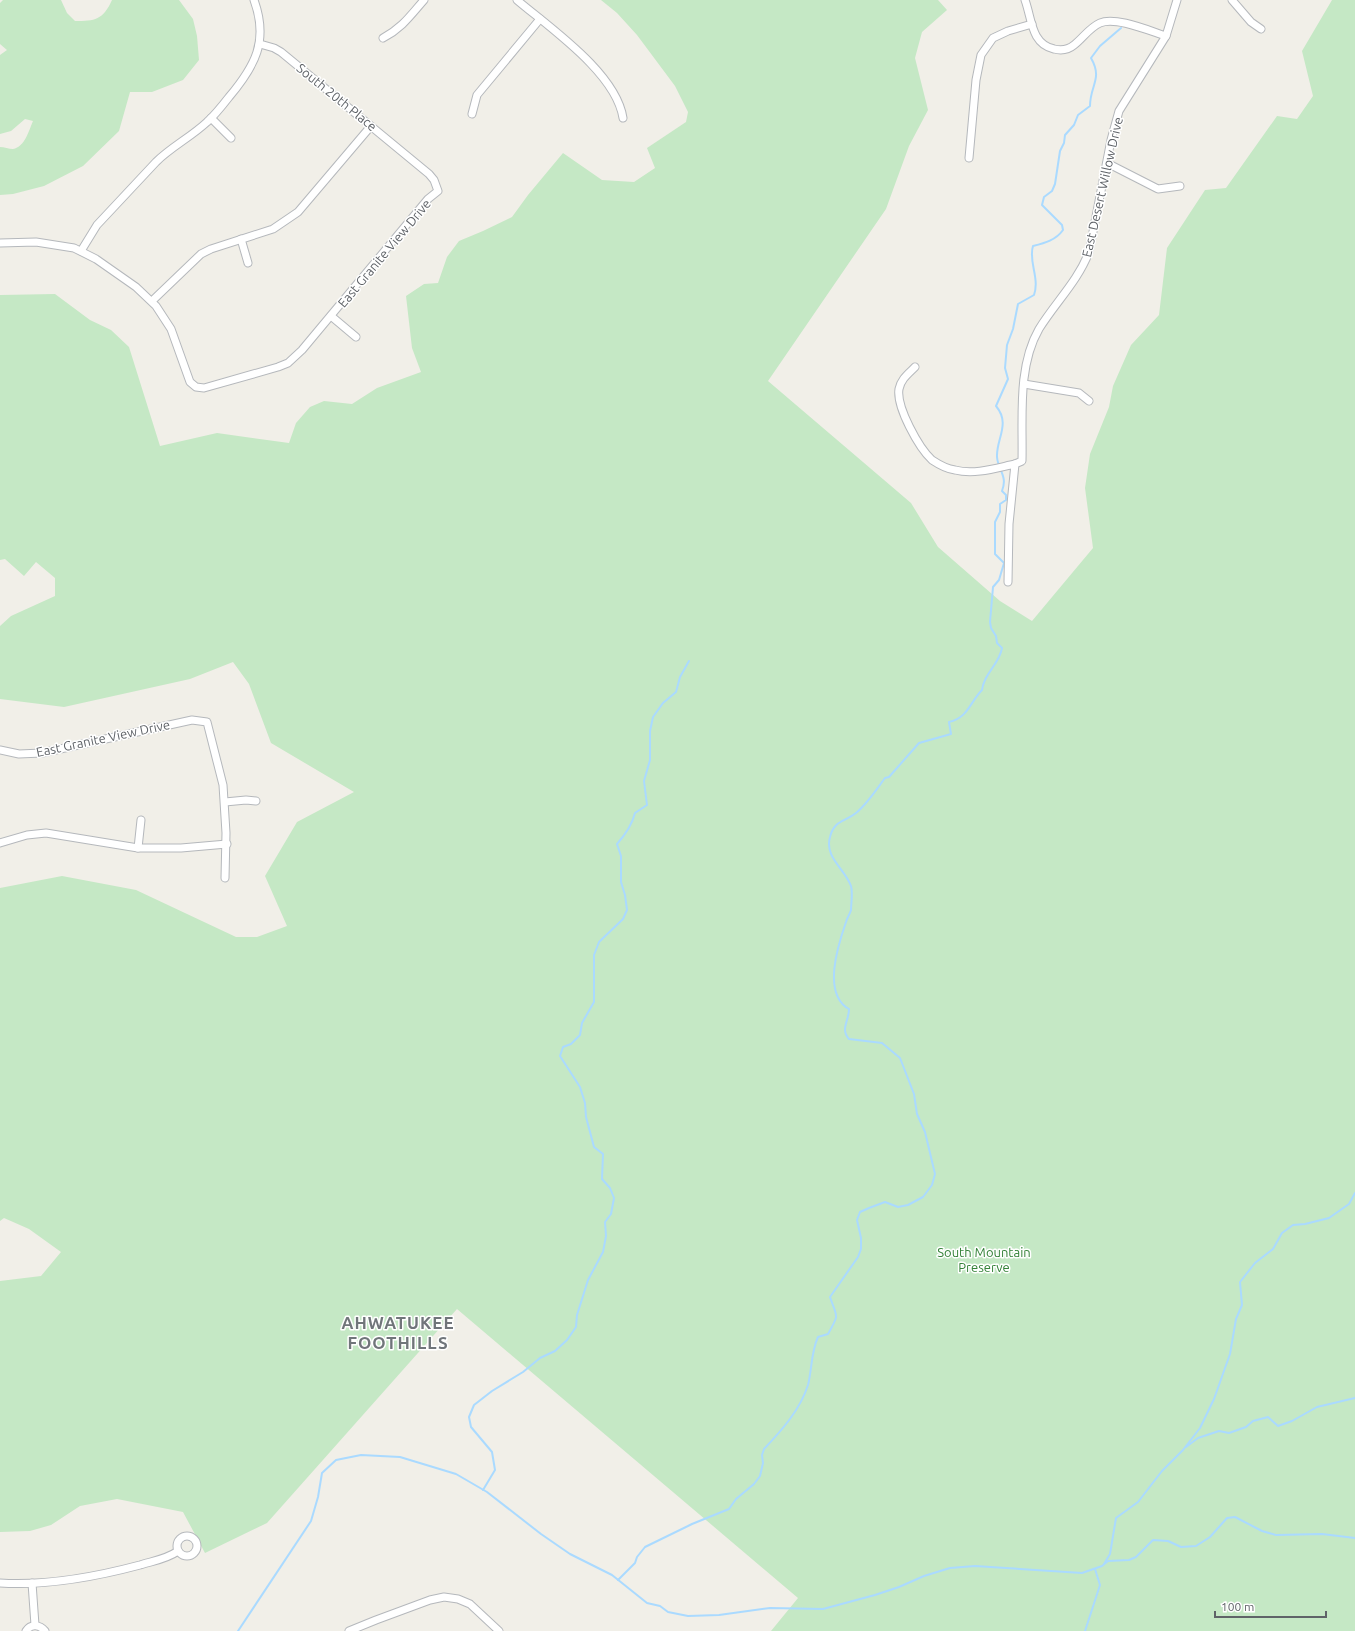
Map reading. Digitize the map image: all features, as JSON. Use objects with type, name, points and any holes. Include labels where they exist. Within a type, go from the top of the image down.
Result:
[{"type":"street","points":[[81,251],[97,225],[156,162],[211,118],[246,76],[255,60],[260,44],[260,23],[254,0]]},
{"type":"street","points":[[383,38],[395,32],[402,26],[424,0]]},
{"type":"street","points":[[517,0],[583,55],[592,65],[617,99],[621,107],[623,118]]},
{"type":"street","points":[[1025,0],[1037,40],[1048,48],[1063,51],[1074,46],[1086,33],[1100,23],[1115,21],[1166,36]]},
{"type":"street","name":"East Desert Willow Drive","points":[[1008,582],[1009,524],[1016,464],[1022,461],[1024,384],[1028,352],[1039,330],[1083,267],[1089,252],[1119,111],[1166,36],[1177,0]]},
{"type":"street","points":[[1232,0],[1251,22],[1262,28]]},
{"type":"street","points":[[472,114],[477,95],[540,19]]},
{"type":"street","points":[[969,158],[976,80],[981,55],[993,38],[1008,31],[1032,24]]},
{"type":"street","name":"South 20th Place","points":[[260,44],[274,48],[284,54],[429,174],[434,180],[438,191]]},
{"type":"street","points":[[211,118],[231,138]]},
{"type":"street","points":[[0,243],[36,242],[67,246],[81,251],[96,259],[152,302],[201,254],[211,249],[273,229],[298,212],[371,126]]},
{"type":"street","points":[[1107,163],[1158,189],[1180,186]]},
{"type":"street","name":"East Granite View Drive","points":[[152,302],[171,328],[190,382],[196,388],[204,388],[278,367],[288,363],[302,350],[424,204],[438,191]]},
{"type":"street","points":[[241,239],[248,263]]},
{"type":"street","name":"East Granite View Drive","points":[[331,316],[356,337]]},
{"type":"street","points":[[915,367],[902,380],[899,390],[900,405],[921,447],[933,460],[954,470],[973,472],[1016,464]]},
{"type":"street","points":[[1024,384],[1079,393],[1089,401]]},
{"type":"street","name":"East Granite View Drive","points":[[0,750],[19,754],[42,753],[192,720],[207,722],[223,785],[225,802]]},
{"type":"street","points":[[225,878],[227,844],[225,802],[246,800],[256,801]]},
{"type":"street","points":[[138,848],[141,820]]},
{"type":"street","points":[[0,843],[27,835],[46,833],[138,848],[181,848],[227,844]]},
{"type":"street","points":[[0,1583],[32,1583],[102,1575],[160,1560],[173,1555],[178,1551]]},
{"type":"street","points":[[32,1583],[35,1625]]},
{"type":"street","points":[[349,1631],[382,1617],[430,1600],[444,1597],[458,1599],[470,1604],[499,1631]]},
{"type":"street","points":[[26,1631],[28,1628],[35,1625],[41,1627],[45,1631]]},
{"type":"green space","points":[[3,0],[61,0],[67,13],[75,21],[88,21],[102,15],[109,7],[112,0],[179,0],[193,19],[197,36],[199,60],[183,80],[152,92],[130,92],[119,131],[83,166],[44,186],[13,194],[0,195],[0,147],[13,149],[21,145],[26,138],[33,121],[25,119],[11,131],[0,134],[0,55],[7,50],[0,44],[0,3]]},
{"type":"green space","name":"South Mountain Preserve","points":[[601,0],[938,0],[947,10],[922,32],[915,58],[928,110],[909,146],[886,209],[768,381],[911,503],[938,547],[1000,601],[1032,621],[1093,548],[1085,488],[1090,454],[1109,407],[1113,386],[1131,345],[1159,315],[1167,248],[1205,190],[1226,188],[1277,116],[1297,119],[1313,96],[1302,51],[1332,0],[1355,0],[1355,1631],[771,1631],[798,1598],[457,1309],[267,1523],[205,1553],[183,1512],[117,1499],[80,1506],[51,1525],[30,1531],[0,1532],[0,1281],[41,1276],[61,1252],[29,1229],[4,1218],[0,1221],[0,888],[62,876],[136,890],[236,937],[257,937],[287,926],[265,876],[297,822],[354,792],[271,743],[249,684],[233,662],[190,679],[64,707],[0,699],[0,626],[11,616],[55,596],[55,578],[36,562],[24,576],[5,559],[0,560],[0,295],[55,294],[90,320],[111,330],[129,347],[160,446],[217,433],[289,443],[296,423],[310,407],[324,401],[352,404],[377,388],[421,372],[412,348],[406,296],[424,284],[438,283],[447,257],[459,241],[512,217],[563,153],[602,180],[634,182],[655,168],[647,148],[686,122],[688,112],[675,86],[637,35],[617,13]]},
{"type":"waterway","points":[[618,1580],[635,1563],[637,1557],[645,1547],[692,1524],[729,1509],[736,1499],[754,1484],[760,1476],[764,1449],[790,1419],[805,1394],[814,1349],[818,1337],[828,1334],[836,1319],[836,1312],[830,1297],[858,1257],[861,1249],[861,1238],[857,1220],[860,1212],[885,1202],[898,1207],[908,1205],[923,1197],[932,1185],[935,1174],[925,1132],[917,1114],[914,1094],[900,1058],[882,1043],[849,1039],[845,1032],[849,1009],[841,1002],[836,992],[834,968],[839,943],[846,920],[851,910],[852,891],[848,880],[832,857],[829,844],[830,837],[834,827],[852,816],[860,809],[885,778],[889,777],[919,743],[951,734],[949,722],[965,713],[982,690],[983,684],[1000,654],[1002,648],[997,643],[996,636],[991,628],[990,622],[993,587],[999,580],[1004,563],[995,554],[995,522],[1000,512],[1000,504],[1006,500],[1006,495],[1002,491],[1004,481],[997,457],[997,450],[1003,425],[1000,413],[996,406],[1008,379],[1005,368],[1007,345],[1013,329],[1018,304],[1034,295],[1036,282],[1032,258],[1033,246],[1054,239],[1063,230],[1062,225],[1042,205],[1044,197],[1052,191],[1055,184],[1060,151],[1064,143],[1065,135],[1074,125],[1078,115],[1090,106],[1096,77],[1096,71],[1091,58],[1100,46],[1121,28]]},
{"type":"waterway","points":[[483,1490],[495,1470],[492,1452],[471,1427],[469,1417],[474,1405],[492,1391],[523,1372],[540,1358],[555,1351],[567,1340],[576,1327],[577,1315],[588,1280],[603,1252],[606,1236],[605,1222],[611,1214],[614,1198],[610,1188],[602,1179],[603,1154],[594,1147],[586,1117],[585,1103],[580,1087],[560,1056],[563,1047],[571,1044],[580,1035],[582,1023],[594,1002],[594,955],[599,942],[623,919],[627,910],[621,882],[621,856],[617,844],[628,830],[635,813],[647,805],[644,781],[650,760],[650,731],[653,717],[663,703],[676,692],[680,677],[689,661]]},
{"type":"waterway","points":[[1104,1564],[1110,1554],[1116,1518],[1138,1502],[1162,1471],[1183,1450],[1200,1428],[1214,1399],[1230,1354],[1236,1319],[1242,1305],[1240,1282],[1255,1263],[1273,1249],[1282,1233],[1293,1225],[1305,1224],[1329,1218],[1349,1204],[1355,1193]]},
{"type":"waterway","points":[[1186,1447],[1198,1438],[1219,1431],[1229,1433],[1246,1427],[1253,1421],[1268,1417],[1278,1426],[1292,1421],[1317,1407],[1355,1398]]},
{"type":"waterway","points":[[238,1631],[311,1521],[318,1497],[322,1473],[336,1460],[361,1455],[400,1457],[456,1474],[487,1492],[541,1534],[570,1554],[612,1575],[647,1603],[660,1606],[668,1612],[688,1616],[719,1615],[770,1608],[823,1609],[875,1595],[899,1587],[924,1576],[950,1568],[975,1566],[1082,1573],[1102,1566],[1108,1561],[1129,1560],[1136,1557],[1153,1540],[1168,1541],[1181,1547],[1196,1546],[1210,1537],[1227,1518],[1235,1517],[1262,1531],[1276,1535],[1322,1534],[1355,1538]]},
{"type":"waterway","points":[[1085,1631],[1100,1585],[1095,1569]]},
{"type":"district","name":"AHWATUKEE FOOTHILLS","points":[[398,1332]]}]
